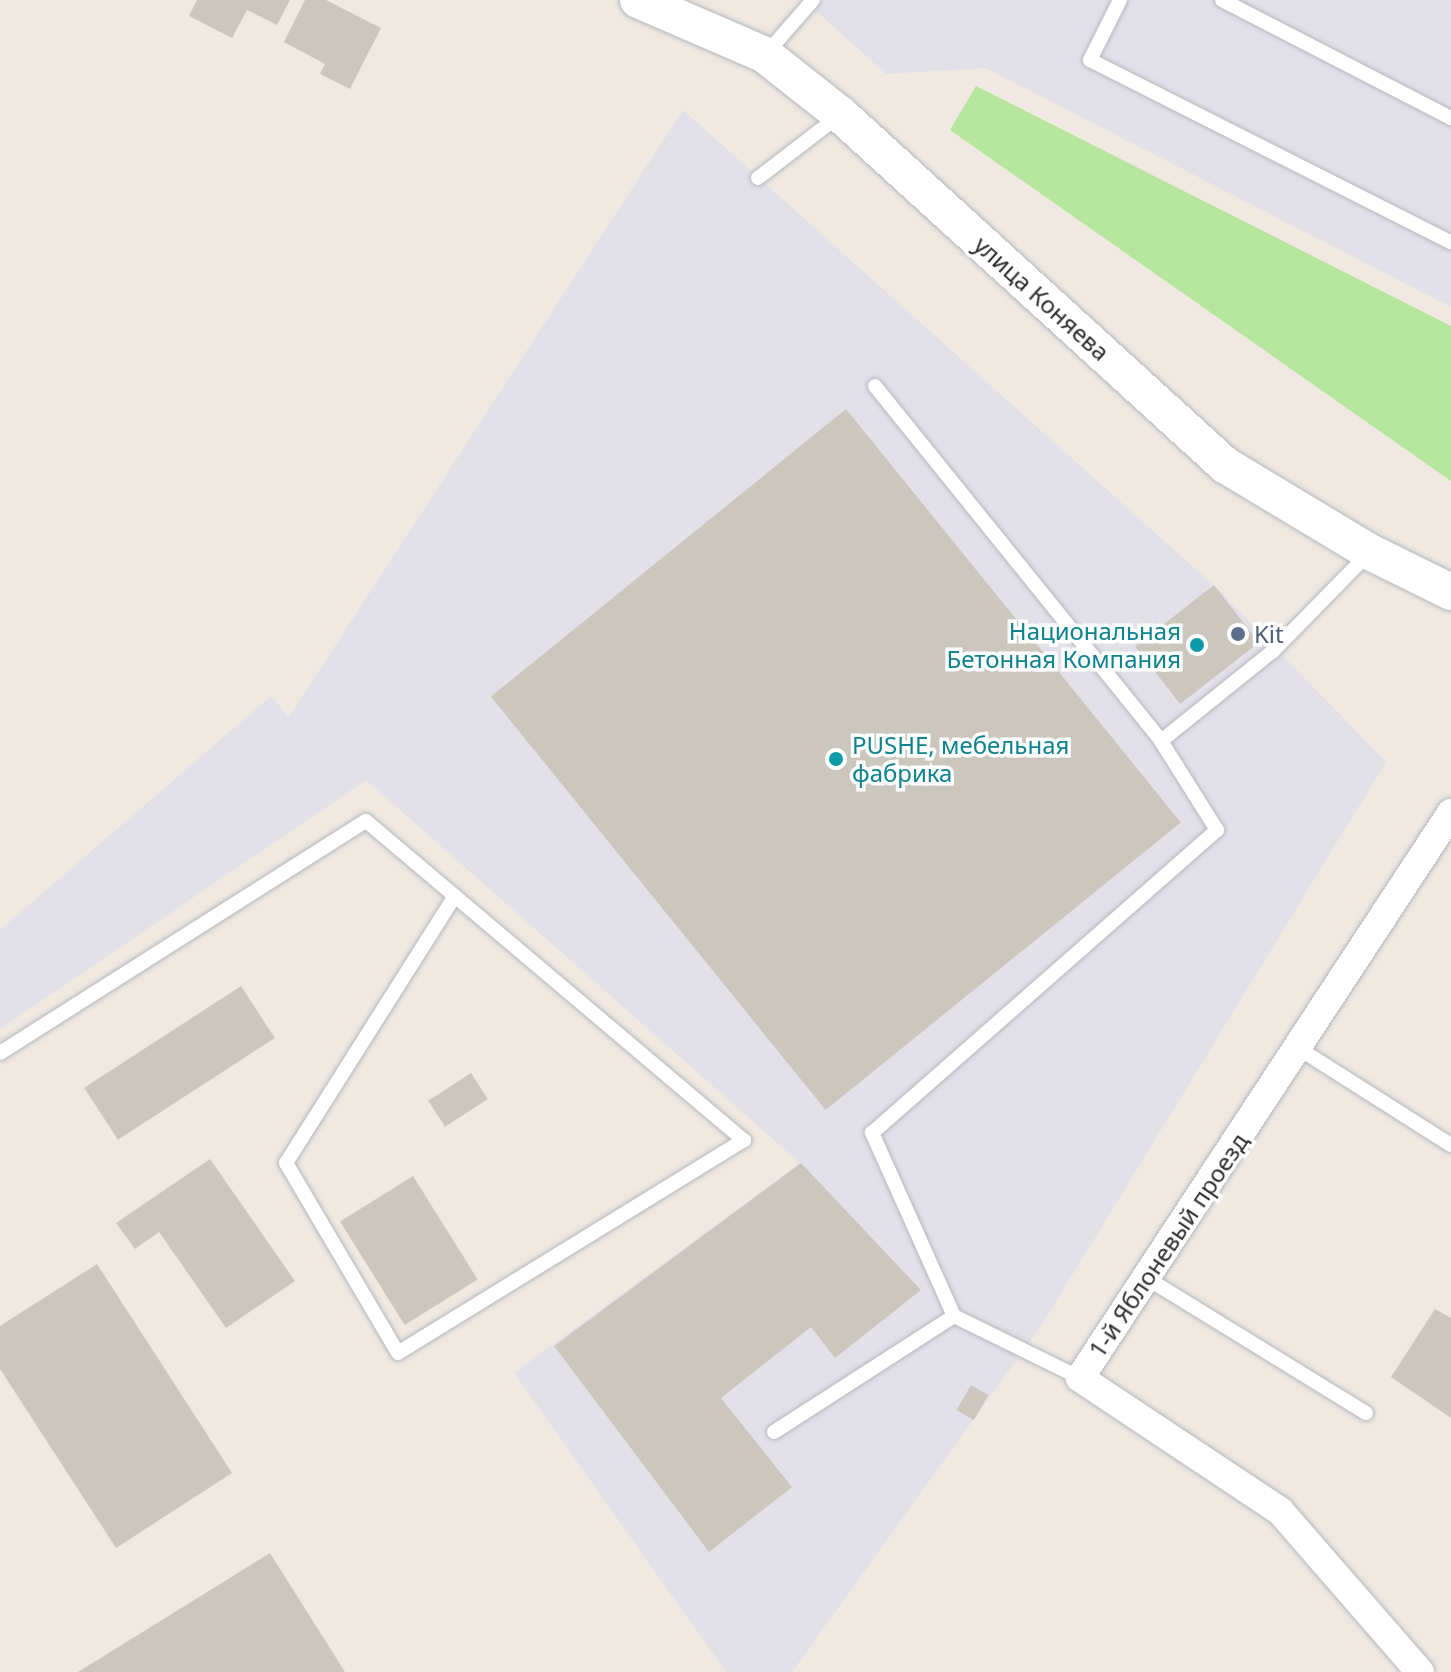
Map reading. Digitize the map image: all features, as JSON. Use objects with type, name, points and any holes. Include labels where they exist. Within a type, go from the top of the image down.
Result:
[{"type":"street","name":"улица Коняева","points":[[638,0],[765,55],[841,115],[1225,465],[1370,552],[1451,592]]},
{"type":"street","name":"1-й Яблоневый проезд","points":[[1420,1672],[1280,1511],[1080,1378],[1148,1279],[1451,813]]},
{"type":"lane","points":[[765,55],[813,0]]},
{"type":"lane","points":[[1120,0],[1090,60],[1451,242]]},
{"type":"lane","points":[[1222,0],[1451,118]]},
{"type":"lane","points":[[758,178],[841,115]]},
{"type":"lane","points":[[875,386],[1161,741],[1217,830],[872,1133],[954,1316],[1080,1378]]},
{"type":"lane","points":[[1161,741],[1273,651],[1370,552]]},
{"type":"lane","points":[[0,1053],[366,821],[455,896],[744,1140],[398,1353],[286,1163],[455,896]]},
{"type":"lane","points":[[1298,1048],[1451,1145]]},
{"type":"lane","points":[[1148,1279],[1366,1413]]},
{"type":"lane","points":[[774,1432],[954,1316]]},
{"type":"shaded area","points":[[804,0],[1451,0],[1451,307],[986,68],[886,74]]},
{"type":"shaded area","points":[[683,110],[1220,591],[1386,762],[1043,1323],[792,1672],[726,1672],[514,1373],[800,1163],[366,780],[0,1029],[0,930],[271,696],[289,717]]},
{"type":"green space","points":[[976,86],[1451,326],[1451,481],[950,130]]},
{"type":"building","points":[[197,0],[290,0],[277,25],[247,10],[232,38],[189,16]]},
{"type":"building","points":[[305,0],[326,0],[381,28],[350,89],[320,74],[325,64],[284,42]]},
{"type":"building","name":"PUSHE, мебельная фабрика","points":[[846,409],[1181,822],[826,1110],[491,697]]},
{"type":"building","name":"Национальная Бетонная Компания","points":[[1214,585],[1259,643],[1180,704],[1135,647]]},
{"type":"building","points":[[241,986],[275,1038],[118,1140],[84,1088]]},
{"type":"building","points":[[471,1073],[488,1099],[445,1127],[428,1101]]},
{"type":"building","points":[[210,1159],[295,1281],[226,1328],[159,1232],[135,1249],[116,1223]]},
{"type":"building","points":[[801,1163],[921,1290],[835,1358],[811,1327],[721,1398],[792,1487],[709,1552],[554,1346]]},
{"type":"building","points":[[413,1176],[478,1279],[405,1325],[340,1222]]},
{"type":"building","points":[[97,1264],[232,1473],[116,1548],[0,1369],[0,1326]]},
{"type":"building","points":[[1435,1309],[1451,1318],[1451,1418],[1391,1377]]},
{"type":"building","points":[[971,1385],[988,1395],[974,1420],[956,1410]]},
{"type":"building","points":[[270,1553],[345,1672],[78,1672]]},
{"type":"place","name":"Kit","points":[[1238,634]]},
{"type":"place","name":"Национальная Бетонная Компания","points":[[1197,645]]},
{"type":"place","name":"PUSHE, мебельная фабрика","points":[[836,759]]}]
